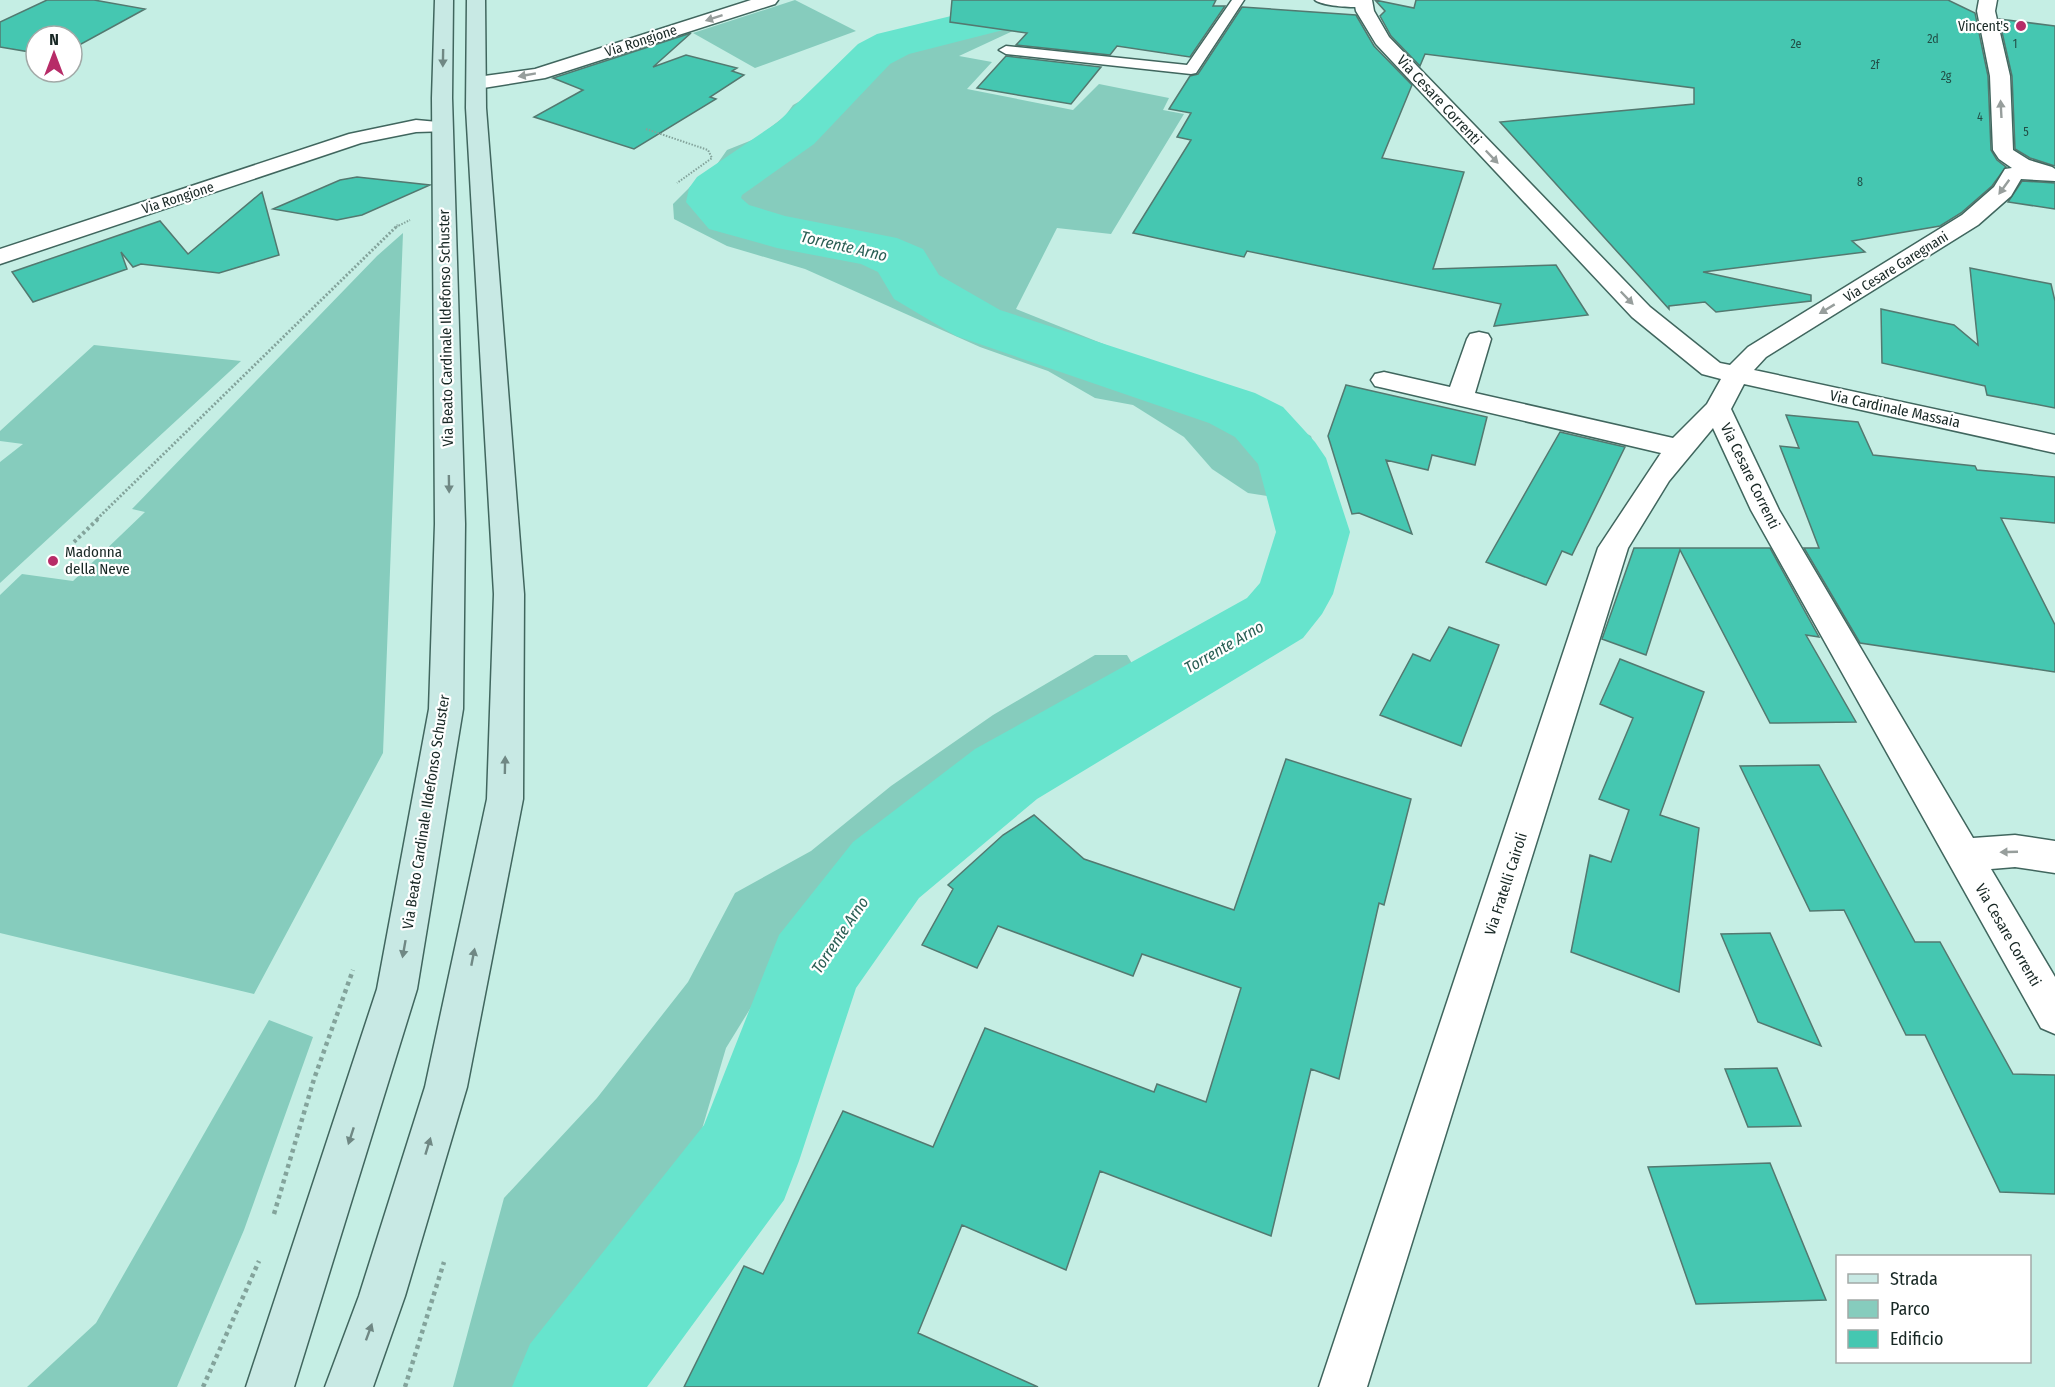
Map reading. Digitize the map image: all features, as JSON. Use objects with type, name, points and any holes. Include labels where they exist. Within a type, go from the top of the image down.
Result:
[{"type":"street","name":"Via Beato Cardinale Ildefonso Schuster","points":[[270,1387],[397,989],[446,709],[450,524],[442,113],[444,0]]},
{"type":"street","points":[[349,1387],[382,1296],[446,1087],[505,799],[509,594],[476,108],[476,0]]},
{"type":"street","name":"Via Rongione","points":[[477,83],[538,74],[769,0]]},
{"type":"street","name":"Via Cesare Garegnani","points":[[1988,0],[1986,11],[2000,76],[2003,150],[2007,157],[2022,165],[2055,175]]},
{"type":"street","name":"Via Cesare Correnti","points":[[1364,2],[1365,11],[1382,40],[1641,312],[1712,369],[1736,374],[1718,409],[1765,510],[2055,1015]]},
{"type":"street","name":"Via Rongione","points":[[356,138],[416,126],[442,113]]},
{"type":"street","name":"Via Rongione","points":[[0,257],[356,138],[442,113]]},
{"type":"street","name":"Via Cesare Garegnani","points":[[1736,374],[1757,352],[1970,220],[2003,191],[2013,174],[2026,172],[2055,175]]},
{"type":"street","points":[[1460,398],[1479,339]]},
{"type":"street","name":"Via Cardinale Massaia","points":[[1736,374],[2055,444]]},
{"type":"street","points":[[1384,380],[1677,448]]},
{"type":"street","name":"Via Fratelli Cairoli","points":[[1343,1387],[1428,1129],[1613,548],[1662,467],[1677,448],[1718,409]]},
{"type":"street","points":[[1962,855],[2015,851],[2055,857]]},
{"type":"lane","points":[[1006,50],[1191,70],[1238,0]]},
{"type":"lane","points":[[1321,0],[1364,2]]},
{"type":"path","points":[[646,129],[708,150],[712,158],[677,183]]},
{"type":"path","points":[[415,218],[415,230]]},
{"type":"path","points":[[74,542],[398,225]]},
{"type":"path","points":[[272,1221],[315,1079],[354,966]]},
{"type":"path","points":[[203,1387],[262,1254]]},
{"type":"green space","points":[[795,0],[856,31],[755,68],[693,33]]},
{"type":"green space","points":[[963,22],[1015,30],[959,56],[992,62],[967,89],[1073,110],[1099,84],[1169,98],[1163,110],[1184,114],[1111,234],[1057,228],[1016,309],[1231,395],[1311,436],[1327,482],[1279,498],[1248,493],[1212,469],[1184,437],[1133,405],[1095,398],[1048,371],[980,347],[805,269],[727,246],[674,219],[673,204],[691,186],[708,177],[727,150],[757,138],[785,116],[793,105],[820,90],[873,43]]},
{"type":"green space","points":[[403,233],[383,753],[254,994],[0,933],[0,595],[22,574],[73,581],[145,512],[132,509],[377,256]]},
{"type":"green space","points":[[94,345],[241,361],[0,583],[0,462],[23,444],[0,441],[0,431]]},
{"type":"green space","points":[[1095,655],[1127,655],[1137,672],[1101,701],[1015,735],[972,776],[897,832],[819,904],[785,952],[726,1048],[702,1129],[619,1235],[595,1300],[533,1387],[453,1387],[504,1198],[597,1098],[688,982],[735,893],[811,851],[891,786],[993,715]]},
{"type":"green space","points":[[269,1020],[313,1037],[244,1230],[177,1387],[27,1387],[96,1323]]},
{"type":"building","points":[[47,0],[94,0],[145,9],[84,42],[84,24],[24,24],[24,51],[0,47],[0,22]]},
{"type":"building","points":[[952,0],[1216,0],[1213,6],[1225,6],[1190,57],[1117,46],[1110,55],[1016,45],[1027,33],[950,22]]},
{"type":"building","points":[[1375,0],[1414,8],[1416,0],[1948,0],[1975,13],[1988,76],[1991,150],[1997,160],[2006,167],[1992,186],[1961,213],[1940,226],[1852,241],[1865,252],[1703,272],[1811,295],[1811,301],[1716,312],[1705,302],[1669,306],[1669,309],[1500,122],[1694,104],[1694,88],[1425,54],[1420,66],[1391,36],[1380,16],[1385,11]]},
{"type":"building","points":[[1242,7],[1356,15],[1374,46],[1412,85],[1382,158],[1464,172],[1433,269],[1556,265],[1588,315],[1494,326],[1501,304],[1247,251],[1244,257],[1133,233],[1191,140],[1177,137],[1191,113],[1169,109],[1190,76],[1198,74]]},
{"type":"building","points":[[1999,19],[2055,26],[2055,166],[2030,158],[2015,149],[2012,76]]},
{"type":"building","points":[[691,33],[653,67],[686,55],[737,68],[732,71],[744,75],[710,97],[716,99],[634,149],[534,117],[583,90],[553,78]]},
{"type":"building","points":[[1006,56],[1101,67],[1071,104],[977,88]]},
{"type":"building","points":[[357,177],[430,185],[362,215],[337,220],[273,209],[340,180]]},
{"type":"building","points":[[2022,181],[2055,183],[2055,209],[2008,202]]},
{"type":"building","points":[[262,192],[279,255],[219,273],[141,264],[133,267],[121,252],[127,269],[33,302],[12,272],[160,221],[188,254]]},
{"type":"building","points":[[1970,268],[2051,284],[2055,301],[2055,408],[1987,395],[1985,386],[1882,363],[1881,309],[1954,325],[1978,345]]},
{"type":"building","points":[[1346,385],[1487,417],[1475,465],[1432,455],[1428,470],[1386,460],[1412,534],[1359,513],[1352,514],[1328,436]]},
{"type":"building","points":[[1786,415],[1858,422],[1873,455],[1975,466],[1977,470],[2055,477],[2055,523],[2001,518],[2055,625],[2055,672],[1860,643],[1804,548],[1819,548],[1780,446],[1799,448]]},
{"type":"building","points":[[1560,432],[1625,447],[1572,555],[1562,551],[1546,585],[1486,562]]},
{"type":"building","points":[[1634,548],[1770,548],[1819,637],[1806,635],[1856,722],[1770,723],[1680,550],[1646,655],[1602,639]]},
{"type":"building","points":[[1449,627],[1499,645],[1461,746],[1380,715],[1413,654],[1430,661]]},
{"type":"building","points":[[1620,659],[1704,692],[1660,815],[1699,828],[1679,992],[1571,952],[1590,855],[1611,862],[1629,810],[1599,799],[1633,718],[1600,704]]},
{"type":"building","points":[[1286,759],[1411,799],[1384,905],[1379,903],[1339,1079],[1311,1069],[1271,1236],[1100,1171],[1066,1270],[962,1225],[918,1333],[1038,1387],[684,1387],[744,1266],[763,1274],[843,1111],[933,1147],[985,1028],[1154,1092],[1157,1084],[1206,1102],[1241,988],[1142,954],[1133,976],[998,926],[977,968],[922,945],[953,889],[948,885],[1003,835],[1034,815],[1084,859],[1234,910]]},
{"type":"building","points":[[1819,765],[1915,942],[1940,942],[2013,1074],[2055,1075],[2055,1194],[2000,1192],[1925,1035],[1906,1035],[1844,910],[1810,911],[1740,766]]},
{"type":"building","points":[[1770,933],[1821,1046],[1758,1022],[1721,934]]},
{"type":"building","points":[[1777,1068],[1801,1126],[1748,1127],[1725,1069]]},
{"type":"building","points":[[1770,1163],[1826,1300],[1696,1304],[1648,1167]]},
{"type":"waterway","name":"Torrente Arno","points":[[573,1387],[745,1161],[814,967],[886,870],[1006,774],[1184,673],[1275,618],[1295,594],[1313,532],[1291,458],[1259,422],[1232,408],[978,323],[915,286],[902,261],[877,250],[777,231],[729,217],[713,202],[716,188],[796,133],[874,54],[893,44],[1070,0]]},
{"type":"place","name":"Vincent's","points":[[2021,26]]},
{"type":"place","name":"Madonna della Neve","points":[[53,561]]}]
